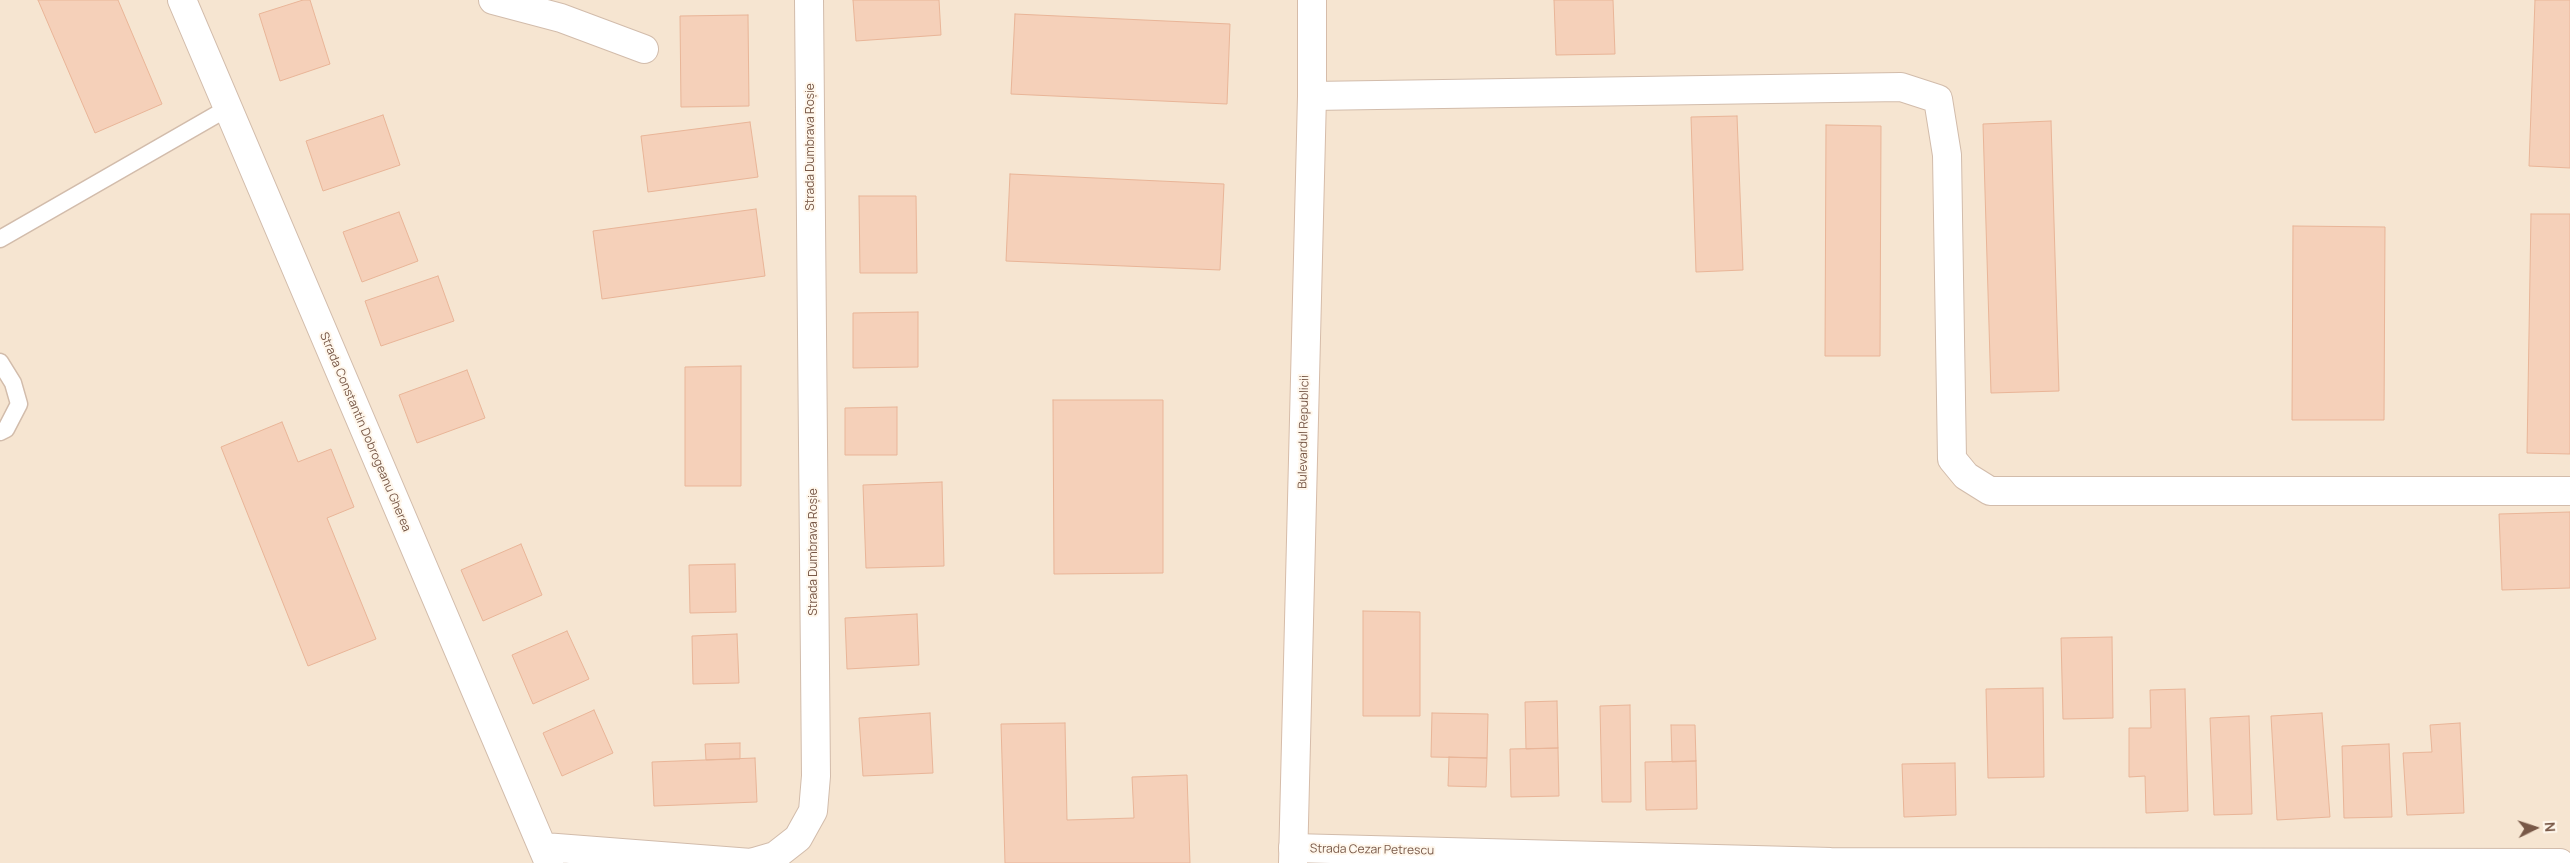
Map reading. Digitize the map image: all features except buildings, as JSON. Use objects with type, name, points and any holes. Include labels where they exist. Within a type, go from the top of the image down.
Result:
[{"type":"street","name":"Strada Constantin Dobrogeanu Gherea","points":[[182,0],[383,476],[547,855]]},
{"type":"street","points":[[493,0],[561,18],[644,49]]},
{"type":"street","name":"Strada Dumbrava Roșie","points":[[547,855],[751,863],[775,856],[798,838],[813,811],[816,776],[809,0]]},
{"type":"street","name":"Bulevardul Republicii","points":[[1293,855],[1312,96],[1312,0]]},
{"type":"street","points":[[1312,96],[1901,87],[1938,98],[1947,155],[1952,459],[1966,476],[1990,491],[2570,491]]},
{"type":"street","name":"Strada Cezar Petrescu","points":[[1293,855],[1831,862],[2560,863]]},
{"type":"lane","points":[[0,239],[228,108]]},
{"type":"lane","points":[[0,362],[13,383],[19,404],[6,429],[0,432]]},
{"type":"shaded area","points":[[0,0],[2570,0],[2570,863],[0,863]]}]
